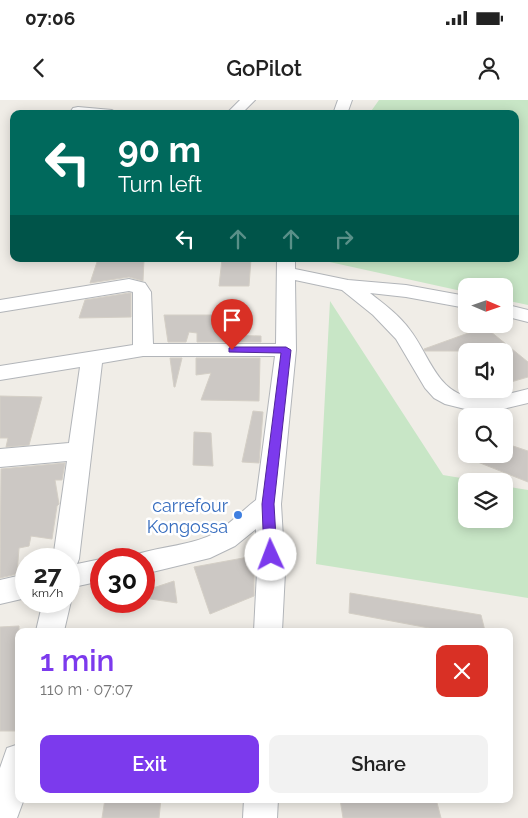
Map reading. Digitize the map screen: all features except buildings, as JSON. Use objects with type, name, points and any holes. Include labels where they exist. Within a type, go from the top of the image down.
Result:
[{"type":"street","points":[[237,110],[248,100]]},
{"type":"street","points":[[268,628],[271,572],[268,504],[286,350],[286,266],[348,286],[406,291],[458,301]]},
{"type":"street","points":[[0,306],[130,285],[138,286],[142,292],[143,350]]},
{"type":"street","points":[[348,286],[398,328],[433,383],[441,393],[454,401],[499,403],[528,396]]},
{"type":"street","points":[[513,312],[528,316]]},
{"type":"street","points":[[0,373],[143,350],[286,350]]},
{"type":"street","points":[[67,548],[92,358]]},
{"type":"street","points":[[0,458],[80,451]]},
{"type":"street","points":[[155,560],[201,550],[226,539],[268,504]]},
{"type":"street","points":[[0,592],[15,589]]},
{"type":"street","points":[[51,628],[54,613]]},
{"type":"street","points":[[0,815],[15,773]]},
{"type":"street","points":[[260,818],[261,803]]},
{"type":"green space","points":[[379,100],[528,100],[528,305],[513,302],[513,278],[458,278],[458,290],[330,262],[519,262],[519,110],[372,110]]},
{"type":"green space","points":[[330,301],[443,475],[458,478],[458,528],[513,528],[513,488],[528,490],[528,598],[316,564]]},
{"type":"place","name":"carrefour Kongossa","points":[[238,515]]},
{"type":"route","points":[[232,350],[286,350],[268,504],[271,555]]}]
